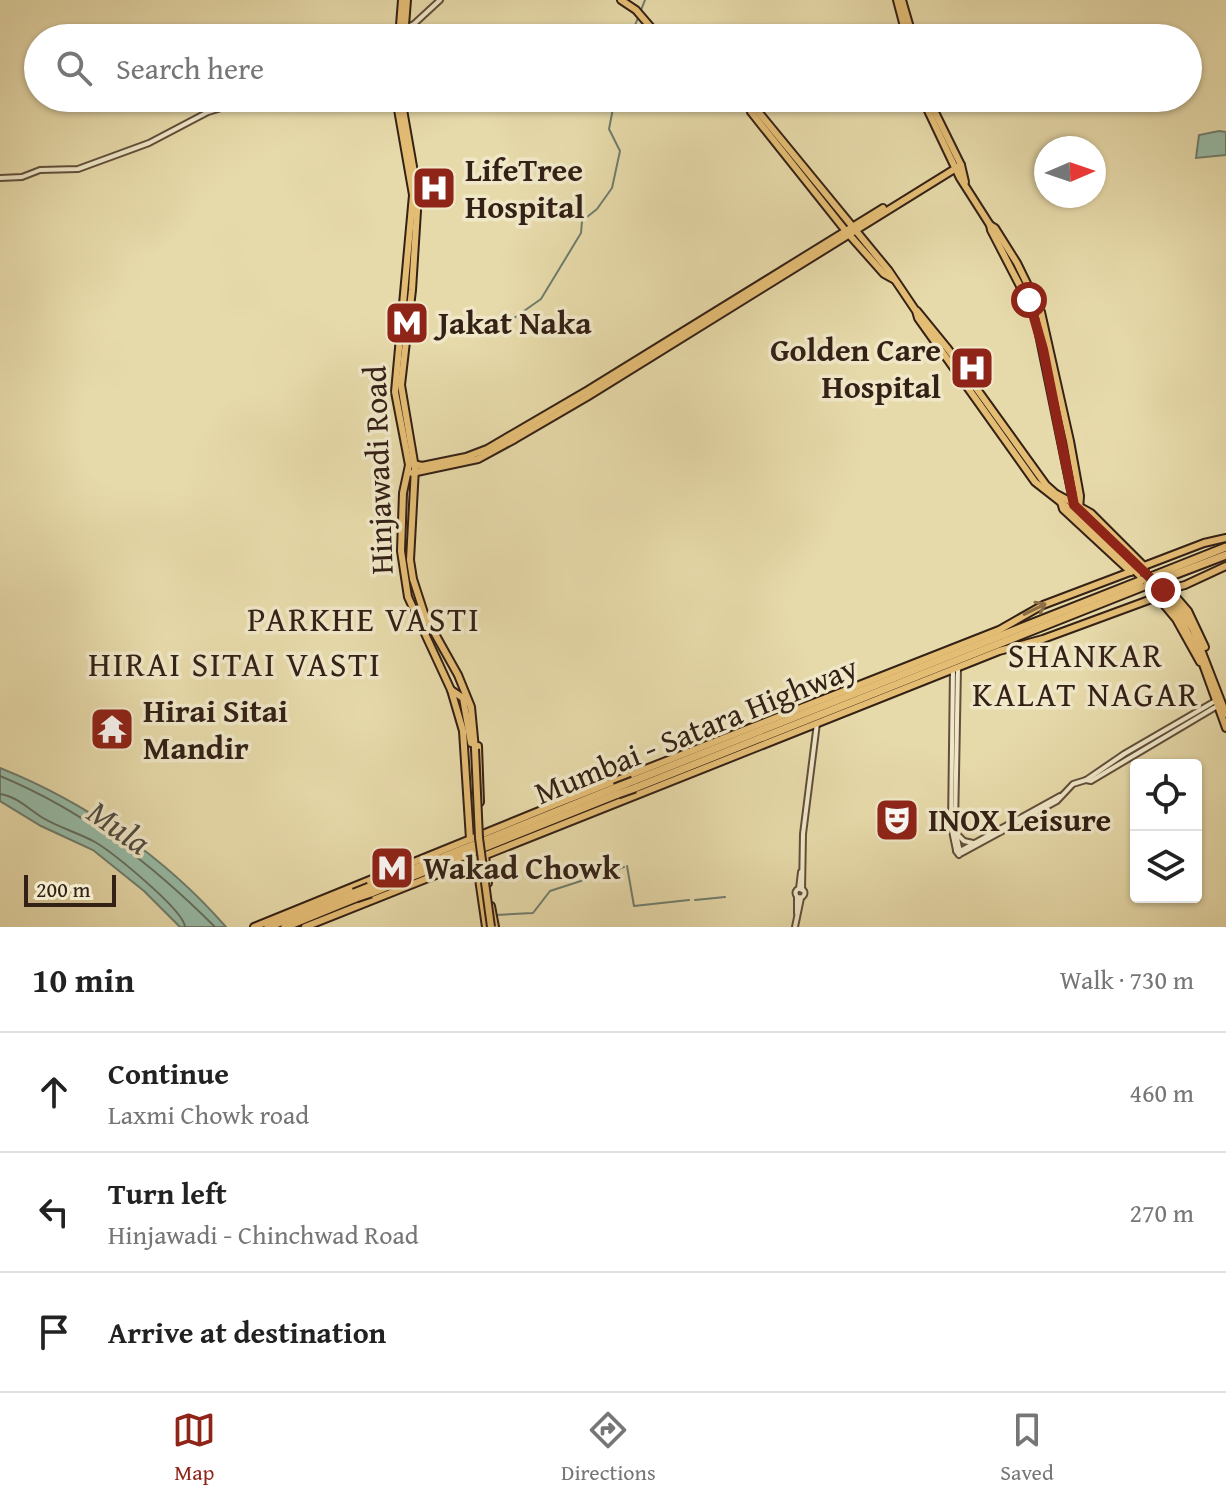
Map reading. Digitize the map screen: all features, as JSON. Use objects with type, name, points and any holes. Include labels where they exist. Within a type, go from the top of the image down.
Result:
[{"type":"highway","points":[[1148,578],[1226,547]]},
{"type":"highway","points":[[1148,578],[1226,555]]},
{"type":"highway","name":"Mumbai - Satara Highway","points":[[285,927],[617,791],[985,645],[1003,642],[1148,578]]},
{"type":"highway","points":[[1003,642],[1005,626]]},
{"type":"highway","points":[[973,639],[994,653]]},
{"type":"highway","name":"Mumbai - Satara Highway","points":[[268,927],[484,852],[617,791]]},
{"type":"main road","points":[[405,0],[405,24]]},
{"type":"main road","points":[[403,24],[405,0]]},
{"type":"main road","points":[[621,0],[636,10],[647,24]]},
{"type":"main road","points":[[899,0],[906,24]]},
{"type":"main road","name":"Hinjawadi Road","points":[[402,112],[418,195],[412,290],[401,385],[411,468],[409,580],[418,621],[451,690],[463,698],[472,732]]},
{"type":"main road","points":[[758,112],[884,274],[893,279],[948,349],[1038,480],[1148,578],[1181,603],[1201,636],[1207,653],[1205,663]]},
{"type":"main road","points":[[930,112],[958,165]]},
{"type":"main road","points":[[934,112],[965,182],[1035,315],[1078,507]]},
{"type":"main road","points":[[411,468],[476,454],[658,350],[958,165]]},
{"type":"main road","points":[[1062,500],[1091,513],[1180,616],[1205,663]]},
{"type":"main road","points":[[1062,500],[1063,509],[1129,571],[1148,578],[1157,597],[1176,619],[1205,663]]},
{"type":"main road","points":[[1148,578],[1196,545],[1226,538]]},
{"type":"main road","points":[[1113,577],[1117,569],[1115,557]]},
{"type":"main road","points":[[1166,590],[1185,585],[1226,566]]},
{"type":"main road","points":[[633,785],[1005,626],[1043,605],[1130,572]]},
{"type":"main road","name":"Hinjawadi Road","points":[[409,580],[464,687],[471,707],[472,732]]},
{"type":"main road","points":[[1181,603],[1180,593],[1185,585]]},
{"type":"main road","points":[[1166,590],[1184,614],[1205,663],[1226,728]]},
{"type":"main road","points":[[305,927],[362,893],[490,830],[817,723],[994,653],[1003,642],[1043,639],[1157,597]]},
{"type":"main road","points":[[451,690],[465,740],[470,839]]},
{"type":"main road","points":[[1218,702],[1226,714]]},
{"type":"main road","points":[[472,732],[479,838],[490,927]]},
{"type":"main road","points":[[472,732],[479,751],[482,834]]},
{"type":"main road","points":[[630,797],[624,780],[633,785]]},
{"type":"main road","points":[[630,797],[633,785]]},
{"type":"main road","points":[[254,927],[474,859],[484,852],[630,797]]},
{"type":"main road","points":[[481,822],[490,830]]},
{"type":"main road","points":[[484,852],[486,900]]},
{"type":"main road","points":[[474,859],[490,927]]},
{"type":"street","points":[[414,24],[440,0]]},
{"type":"street","points":[[0,178],[22,177],[40,170],[78,169],[149,143],[208,112]]},
{"type":"street","points":[[956,669],[951,826],[960,850]]},
{"type":"street","points":[[960,850],[991,836],[1060,796],[1073,784],[1086,780],[1124,754],[1218,702]]},
{"type":"street","points":[[1086,780],[1091,781],[1115,768],[1218,702]]},
{"type":"street","points":[[795,927],[799,897],[804,895],[801,890],[807,800],[817,723]]},
{"type":"street","points":[[953,793],[955,832],[960,850]]},
{"type":"street","points":[[960,850],[1057,801],[1060,796]]},
{"type":"street","points":[[955,832],[964,841],[974,843]]},
{"type":"water","points":[[1226,132],[1226,155],[1196,158],[1199,135]]},
{"type":"water","points":[[0,768],[63,797],[122,834],[177,877],[226,927],[180,927],[144,891],[93,850],[41,826],[0,801]]},
{"type":"waterway","points":[[636,24],[645,0]]},
{"type":"waterway","points":[[514,318],[541,299],[581,233],[582,221],[597,209],[612,188],[620,151],[609,129],[612,112]]},
{"type":"waterway","points":[[627,866],[634,906],[689,900]]},
{"type":"waterway","points":[[496,915],[533,913],[550,891],[624,867]]},
{"type":"waterway","points":[[695,900],[725,897]]},
{"type":"place","name":"LifeTree Hospital","points":[[434,188]]},
{"type":"place","name":"Jakat Naka","points":[[407,323]]},
{"type":"place","name":"Golden Care Hospital","points":[[972,368]]},
{"type":"place","name":"Hirai Sitai Mandir","points":[[112,729]]},
{"type":"place","name":"INOX Leisure","points":[[897,820]]},
{"type":"place","name":"Wakad Chowk","points":[[392,868]]},
{"type":"district","name":"PARKHE VASTI","points":[[364,619]]},
{"type":"district","name":"HIRAI SITAI VASTI","points":[[235,664]]},
{"type":"district","name":"SHANKAR KALAT NAGAR","points":[[1086,674]]},
{"type":"route","points":[[1029,300],[1043,349],[1074,505],[1163,590]]},
{"type":"water label","name":"Mula","points":[[119,827]]}]
